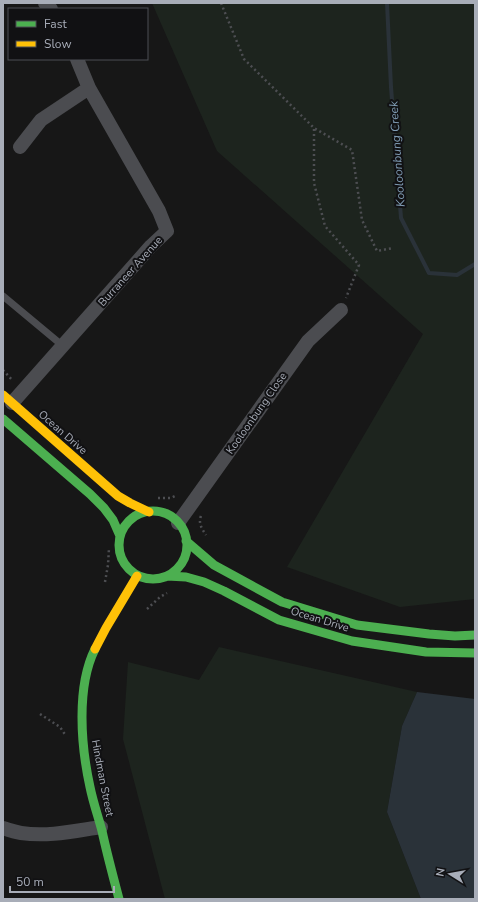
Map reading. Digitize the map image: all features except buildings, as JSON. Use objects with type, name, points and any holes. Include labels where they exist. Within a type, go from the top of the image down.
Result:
[{"type":"main road","name":"Ocean Drive","points":[[7,399],[118,496],[149,512]]},
{"type":"main road","points":[[3,419],[90,494],[104,508],[113,520],[120,536]]},
{"type":"main road","points":[[149,512],[160,512],[170,516],[182,528],[186,541],[186,552],[182,562],[176,570],[160,579],[137,576],[128,568],[122,559],[119,548],[120,536],[124,527],[139,514],[149,512]]},
{"type":"main road","name":"Ocean Drive","points":[[186,541],[214,565],[282,602],[357,625],[429,634],[455,636],[475,635]]},
{"type":"main road","name":"Hindman Street","points":[[119,899],[90,786],[84,754],[82,722],[84,688],[91,657],[106,628],[137,576]]},
{"type":"main road","name":"Ocean Drive","points":[[167,576],[186,577],[204,582],[279,620],[352,641],[426,652],[475,653]]},
{"type":"street","name":"Burraneer Avenue","points":[[7,399],[63,346],[151,246],[167,231],[159,211],[89,88],[76,60]]},
{"type":"street","points":[[20,147],[41,120],[89,88]]},
{"type":"street","name":"Kooloonbung Close","points":[[178,523],[308,341],[341,310]]},
{"type":"street","points":[[3,828],[21,833],[55,835],[100,827]]},
{"type":"lane","points":[[3,296],[63,346]]},
{"type":"path","points":[[221,3],[244,59],[314,128],[352,150],[362,220],[377,251],[393,248]]},
{"type":"path","points":[[314,128],[314,183],[325,226],[359,265],[341,310]]},
{"type":"path","points":[[3,370],[13,381]]},
{"type":"path","points":[[204,510],[200,518],[200,524],[209,541]]},
{"type":"path","points":[[105,582],[109,546]]},
{"type":"path","points":[[40,714],[60,727],[69,740]]},
{"type":"shaded area","points":[[152,3],[475,3],[475,599],[400,607],[287,567],[423,334],[217,151]]},
{"type":"shaded area","points":[[219,647],[417,692],[402,726],[387,812],[421,899],[165,899],[123,739],[128,662],[199,680]]},
{"type":"shaded area","points":[[417,692],[475,699],[475,899],[421,899],[387,812],[402,726]]},
{"type":"waterway","name":"Kooloonbung Creek","points":[[387,3],[391,87],[401,218],[429,273],[457,275],[475,264]]},
{"type":"traffic: fast","points":[[3,419],[90,494],[104,508],[113,520],[120,536]]},
{"type":"traffic: fast","points":[[153,511],[166,514],[177,521],[184,532],[187,545],[184,558],[177,569],[166,576],[153,579],[140,576],[129,569],[122,558],[119,545],[122,532],[129,521],[140,514],[153,511]]},
{"type":"traffic: fast","points":[[186,541],[214,565],[282,602],[357,625],[429,634],[455,636],[475,635]]},
{"type":"traffic: fast","points":[[167,576],[186,577],[204,582],[279,620],[352,641],[426,652],[475,653]]},
{"type":"traffic: fast","points":[[95,649],[89,664],[83,699],[82,717],[84,753],[91,793],[119,899]]},
{"type":"traffic: slow","points":[[3,395],[118,496],[149,512]]},
{"type":"traffic: slow","points":[[95,649],[137,576]]}]
